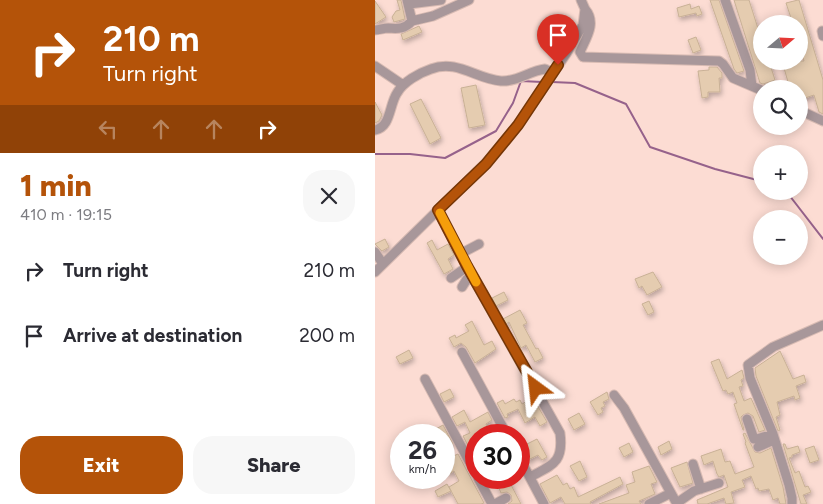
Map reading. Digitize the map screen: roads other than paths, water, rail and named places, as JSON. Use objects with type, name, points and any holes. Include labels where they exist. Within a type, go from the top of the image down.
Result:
[{"type":"street","points":[[412,21],[408,2],[441,0]]},
{"type":"street","points":[[447,0],[452,9]]},
{"type":"street","points":[[375,30],[386,28],[396,30],[412,21],[452,9],[469,0]]},
{"type":"street","points":[[583,4],[590,15],[591,22],[580,52],[583,57],[719,61],[733,78],[752,86],[750,70],[725,0]]},
{"type":"street","points":[[375,272],[486,164],[537,98],[549,77],[566,54],[583,25],[583,4]]},
{"type":"street","points":[[375,66],[403,85]]},
{"type":"street","points":[[375,130],[380,129],[386,124],[396,93],[403,85],[432,68],[452,66],[489,79],[502,81],[517,80],[545,69],[549,72],[549,77]]},
{"type":"street","points":[[808,114],[823,121]]},
{"type":"street","points":[[438,210],[472,276],[560,433],[561,440],[558,460],[555,464],[530,477],[544,504]]},
{"type":"street","points":[[461,254],[479,244]]},
{"type":"street","points":[[375,252],[383,264]]},
{"type":"street","points":[[451,278],[467,266]]},
{"type":"street","points":[[462,287],[467,279],[472,276]]},
{"type":"street","points":[[792,504],[789,485],[750,378],[748,365],[773,347],[823,325]]},
{"type":"street","points":[[462,352],[501,424]]},
{"type":"street","points":[[425,379],[465,454]]},
{"type":"street","points":[[614,395],[624,408],[677,504],[685,496],[719,483]]},
{"type":"street","points":[[747,419],[754,439],[773,437]]},
{"type":"street","points":[[758,447],[773,437]]},
{"type":"street","points":[[693,464],[701,489]]},
{"type":"street","points":[[484,489],[493,504],[506,498]]},
{"type":"street","points":[[649,504],[671,493]]},
{"type":"waterway","points":[[375,154],[410,154],[445,158],[496,131],[513,103],[521,81],[542,82]]},
{"type":"waterway","points":[[552,82],[575,83],[626,104],[650,147],[715,169],[753,179]]},
{"type":"waterway","points":[[793,200],[823,239]]}]
